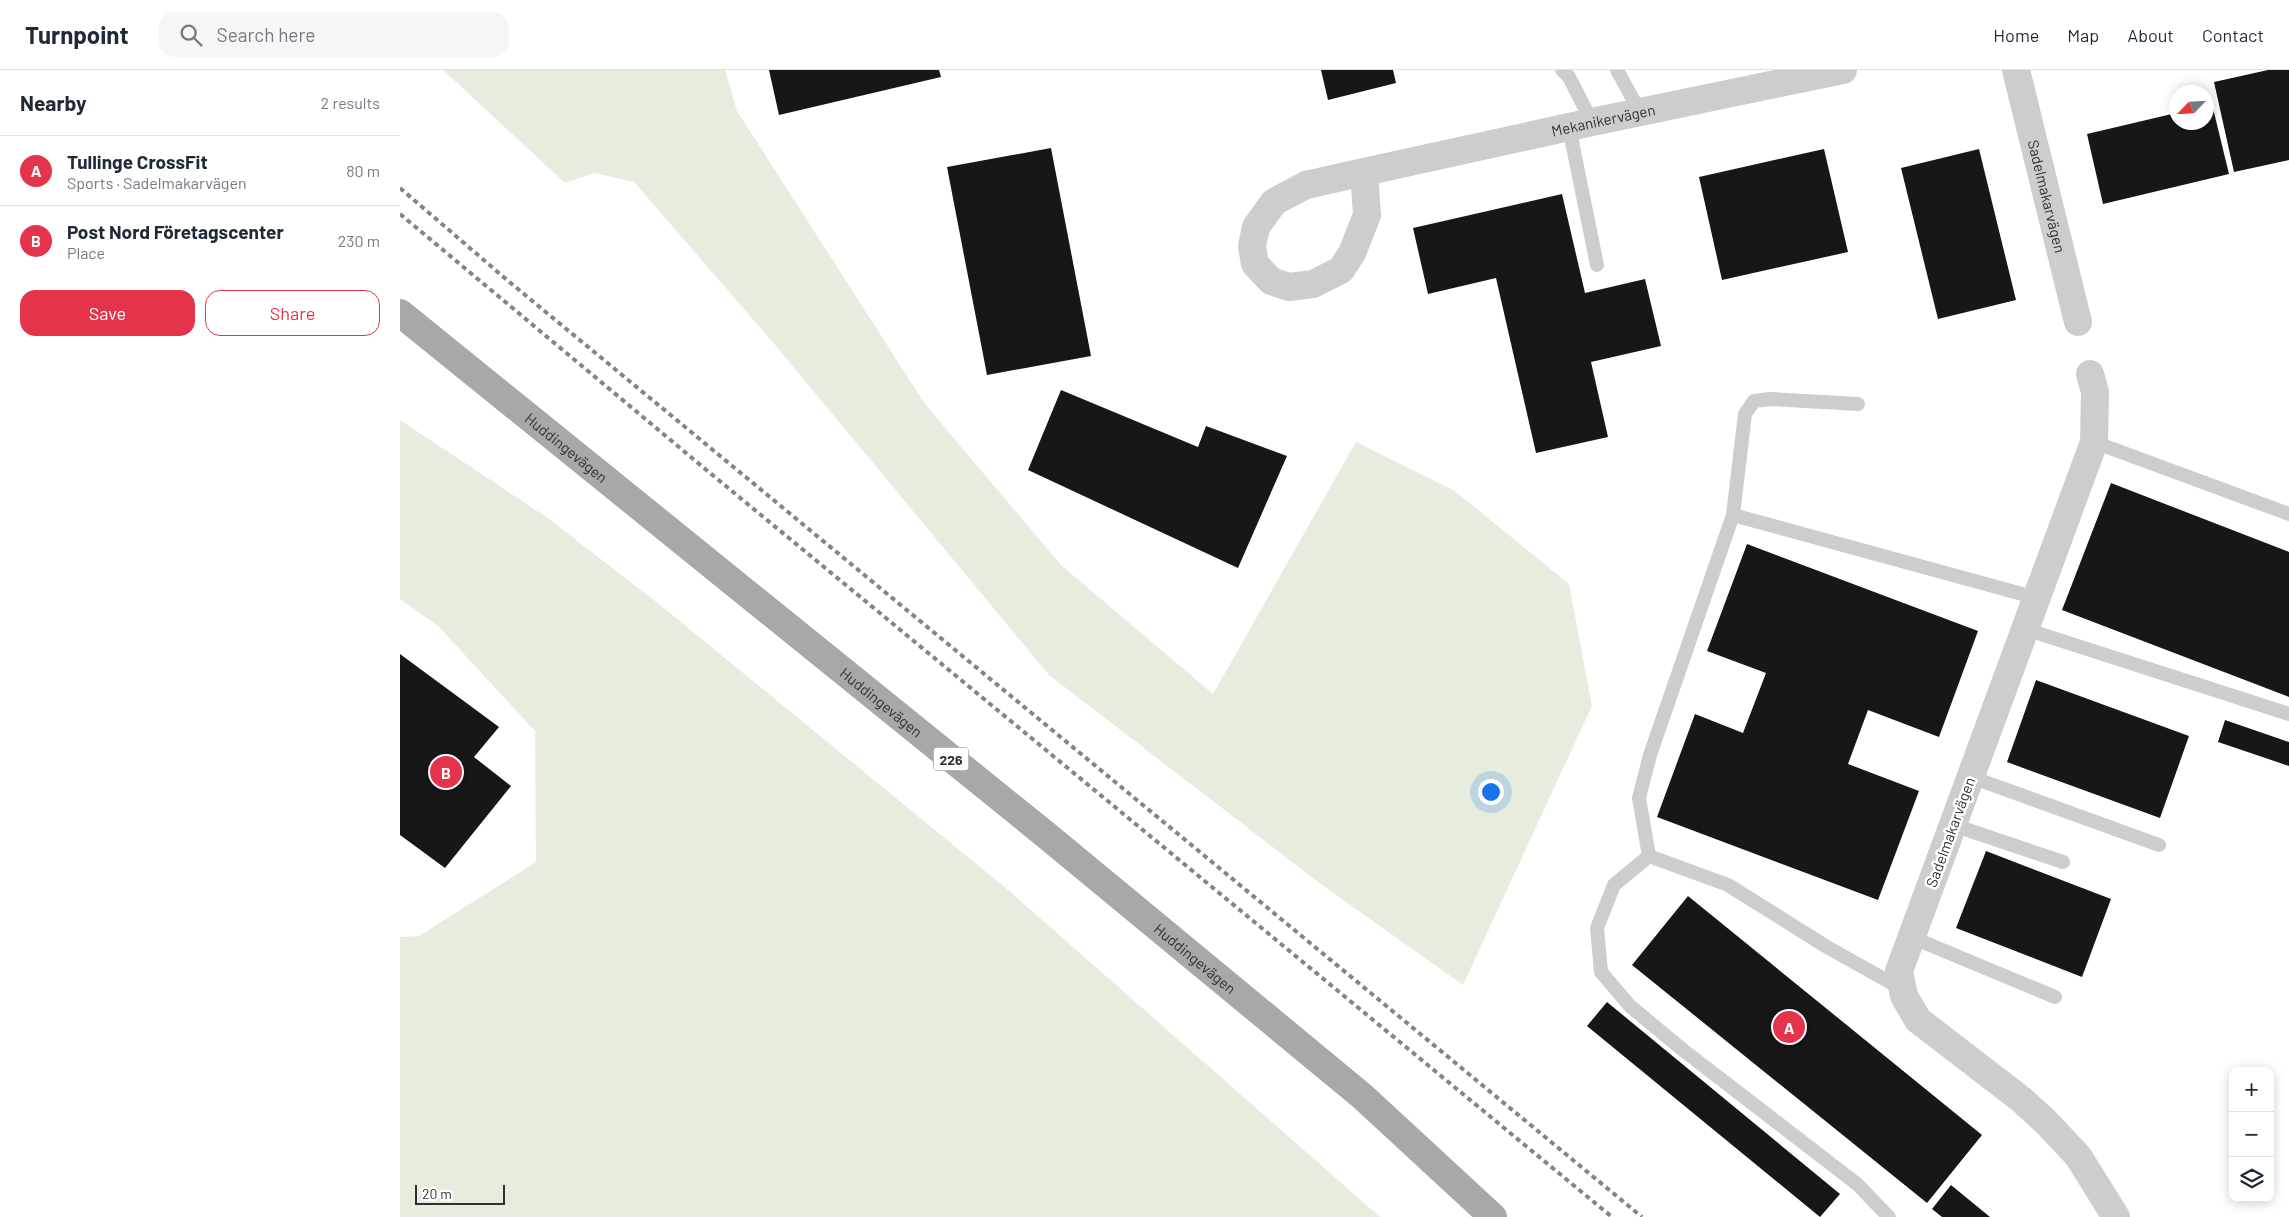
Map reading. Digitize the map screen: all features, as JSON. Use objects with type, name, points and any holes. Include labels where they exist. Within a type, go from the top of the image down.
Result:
[{"type":"main road","name":"Huddingevägen","points":[[400,313],[1046,836],[1362,1096],[1492,1217]]},
{"type":"street","name":"Mekanikervägen","points":[[1364,172],[1367,215],[1352,254],[1341,270],[1313,284],[1289,287],[1271,281],[1255,264],[1252,246],[1256,227],[1274,202],[1306,185],[1364,172],[1580,124],[1843,70]]},
{"type":"street","name":"Sadelmakarvägen","points":[[2016,70],[2078,322]]},
{"type":"street","name":"Sadelmakarvägen","points":[[2090,374],[2095,392],[2094,442],[1899,971],[1904,996],[1918,1020],[2022,1100],[2065,1142],[2078,1156],[2116,1217]]},
{"type":"lane","points":[[1562,70],[1568,77],[1580,124],[1597,265]]},
{"type":"lane","points":[[1617,70],[1640,112]]},
{"type":"lane","points":[[1649,856],[1639,798],[1650,755],[1733,515],[1745,414],[1754,401],[1770,398],[1858,404]]},
{"type":"lane","points":[[2094,442],[2289,514]]},
{"type":"lane","points":[[1733,515],[2037,598]]},
{"type":"lane","points":[[2025,629],[2289,714]]},
{"type":"lane","points":[[1971,777],[2159,845]]},
{"type":"lane","points":[[1953,824],[2063,862]]},
{"type":"lane","points":[[1649,856],[1728,885],[1827,947],[1903,989]]},
{"type":"lane","points":[[1649,856],[1614,885],[1597,928],[1601,972],[1630,1006],[1683,1050],[1857,1184],[1889,1217]]},
{"type":"lane","points":[[1911,938],[2055,997]]},
{"type":"green space","points":[[443,70],[725,70],[737,111],[925,404],[1061,565],[1213,694],[1356,442],[1455,491],[1569,584],[1592,706],[1463,985],[1318,882],[1049,675],[776,346],[634,182],[594,173],[565,183]]},
{"type":"green space","points":[[400,420],[549,519],[659,604],[1007,889],[1380,1217],[400,1217],[400,937],[419,936],[536,862],[535,731],[439,627],[400,599]]},
{"type":"building","points":[[769,70],[939,70],[941,77],[779,115]]},
{"type":"building","points":[[1321,70],[1393,70],[1396,83],[1328,100]]},
{"type":"building","points":[[2268,70],[2289,70],[2289,160],[2234,172],[2214,82]]},
{"type":"building","points":[[2214,112],[2229,174],[2103,204],[2087,134],[2169,115],[2169,130],[2214,130]]},
{"type":"building","points":[[1051,148],[1091,356],[987,375],[947,167]]},
{"type":"building","points":[[1824,149],[1848,252],[1722,280],[1699,177]]},
{"type":"building","points":[[1979,149],[2016,300],[1938,319],[1901,168]]},
{"type":"building","points":[[1562,194],[1585,293],[1645,279],[1661,346],[1591,362],[1608,437],[1536,453],[1496,278],[1428,294],[1413,228]]},
{"type":"building","points":[[1061,390],[1198,447],[1206,426],[1287,456],[1238,568],[1028,470]]},
{"type":"building","points":[[2111,483],[2289,552],[2289,697],[2062,610]]},
{"type":"building","points":[[1747,544],[1978,631],[1939,737],[1868,710],[1848,764],[1919,791],[1878,900],[1657,817],[1695,714],[1743,733],[1766,673],[1707,651]]},
{"type":"building","points":[[400,654],[499,727],[474,757],[511,786],[445,868],[400,835]]},
{"type":"building","points":[[2036,680],[2189,736],[2160,818],[2007,762]]},
{"type":"building","points":[[2225,720],[2289,742],[2289,766],[2218,742]]},
{"type":"building","points":[[1986,851],[2111,899],[2082,977],[1956,928]]},
{"type":"building","points":[[1688,896],[1982,1135],[1927,1203],[1632,965]]},
{"type":"building","points":[[1607,1002],[1840,1194],[1820,1217],[1587,1026]]},
{"type":"building","points":[[1951,1185],[1990,1217],[1942,1217],[1932,1209]]},
{"type":"railway","points":[[400,188],[507,280],[1642,1217]]},
{"type":"railway","points":[[400,214],[704,468],[1612,1217]]},
{"type":"place","name":"Post Nord Företagscenter","points":[[446,772]]},
{"type":"place","name":"Tullinge CrossFit","points":[[1789,1027]]}]
